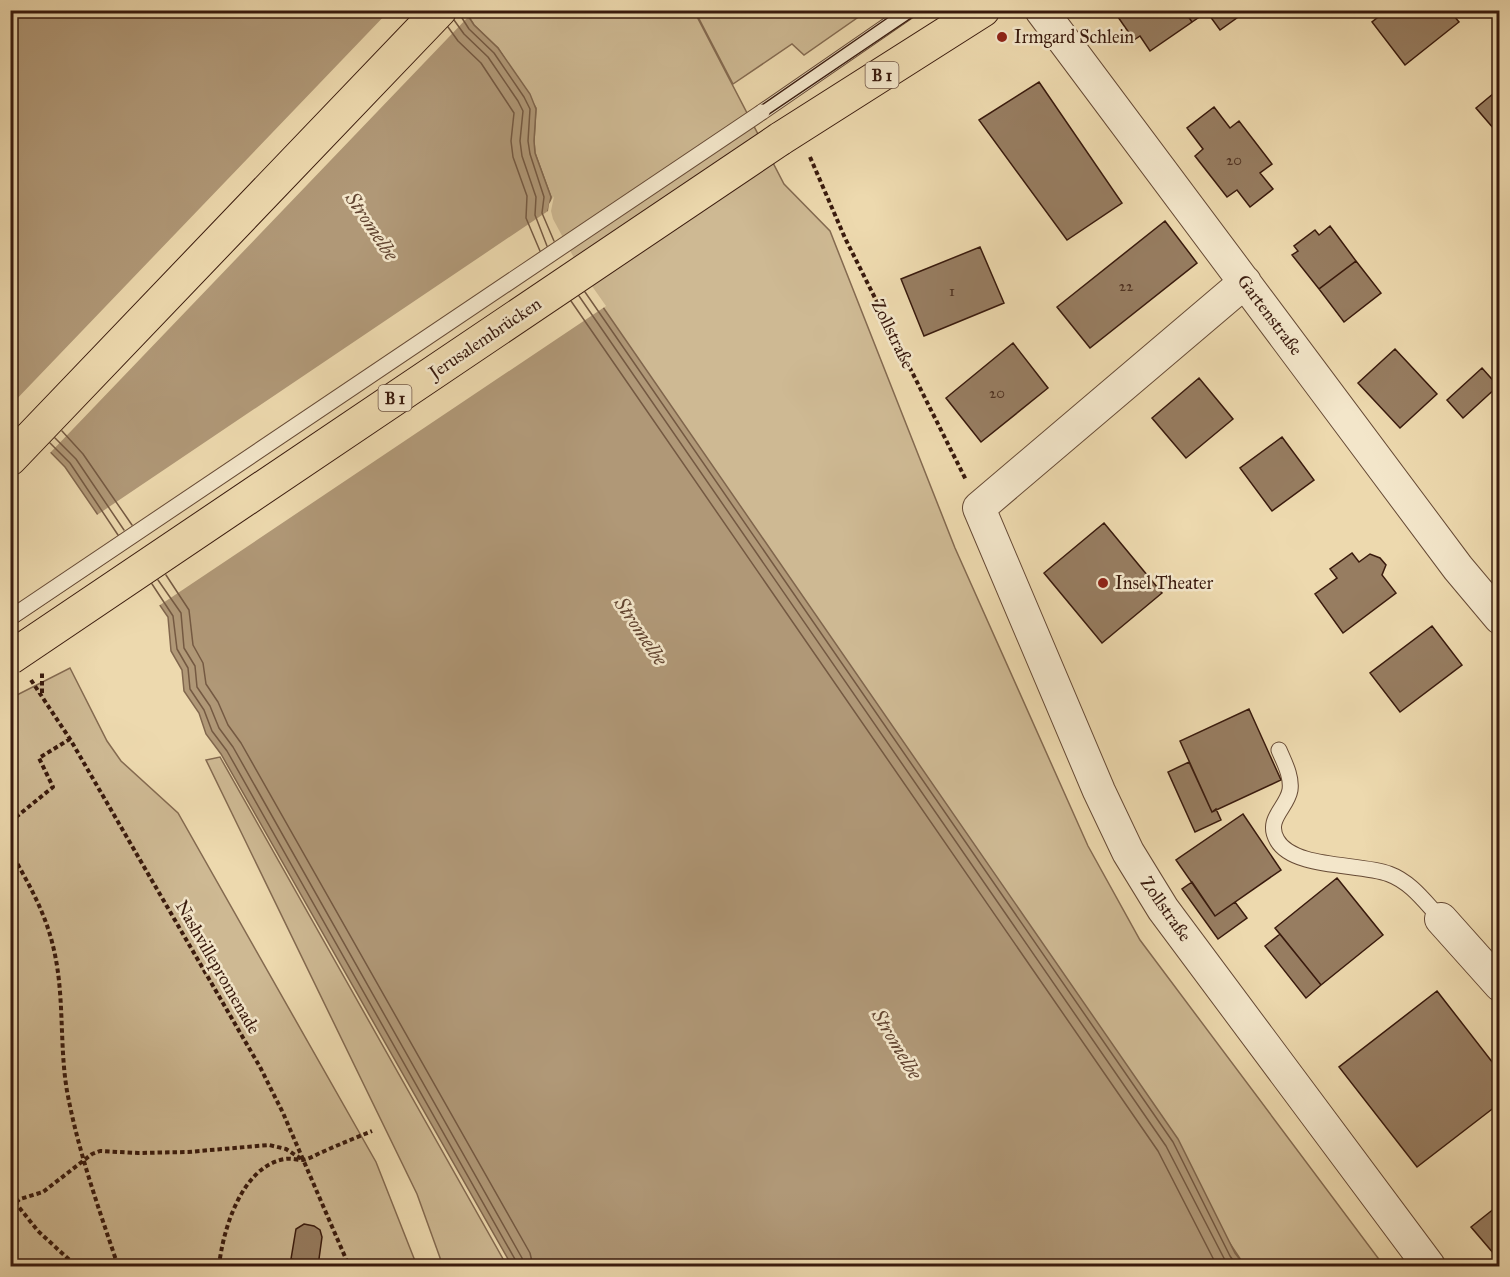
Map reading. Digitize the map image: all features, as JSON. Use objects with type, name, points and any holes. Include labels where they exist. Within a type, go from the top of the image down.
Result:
[{"type":"main road","points":[[10,459],[440,10]]},
{"type":"main road","name":"Jerusalembrücken","points":[[10,658],[780,139],[983,10]]},
{"type":"street","name":"Gartenstraße","points":[[1041,10],[1458,568],[1500,618]]},
{"type":"street","points":[[979,508],[1245,282]]},
{"type":"street","name":"Zollstraße","points":[[979,508],[1099,791],[1139,871],[1163,909],[1429,1266]]},
{"type":"street","points":[[1441,919],[1500,985]]},
{"type":"lane","points":[[10,618],[910,10]]},
{"type":"lane","points":[[1279,750],[1289,774],[1290,783],[1290,792],[1275,816],[1273,825],[1275,837],[1280,845],[1292,854],[1308,860],[1367,868],[1396,877],[1412,887],[1441,919]]},
{"type":"path","name":"Zollstraße","points":[[811,159],[845,238],[979,508]]},
{"type":"path","name":"Nashvillepromenade","points":[[42,693],[260,1067],[304,1160],[349,1266]]},
{"type":"path","points":[[10,822],[53,788],[39,758],[70,739]]},
{"type":"path","points":[[10,851],[42,911],[54,948],[60,988],[67,1090],[84,1161],[118,1266]]},
{"type":"path","points":[[219,1266],[220,1252],[230,1218],[244,1189],[256,1175],[270,1164],[286,1158],[304,1160],[372,1131]]},
{"type":"path","points":[[10,1207],[16,1202],[43,1192],[100,1151],[188,1152],[269,1145],[286,1149],[304,1160]]},
{"type":"path","points":[[10,1196],[38,1231],[76,1266]]},
{"type":"shaded area","points":[[465,11],[694,11],[784,184],[830,231],[955,548],[1088,846],[1140,940],[1384,1266],[1245,1266],[578,271],[550,220],[548,211],[551,197],[535,153],[536,108],[498,48],[474,25]]},
{"type":"shaded area","points":[[695,11],[867,11],[804,55],[792,44],[733,84]]},
{"type":"shaded area","points":[[70,668],[107,741],[121,761],[178,813],[376,1162],[417,1266],[11,1266],[11,698]]},
{"type":"shaded area","points":[[220,757],[507,1266],[443,1266],[417,1194],[206,760]]},
{"type":"water","name":"Stromelbe","points":[[10,11],[465,11],[474,25],[498,48],[530,94],[536,109],[535,153],[551,197],[548,211],[550,220],[578,271],[1178,1139],[1235,1253],[1245,1266],[512,1266],[221,754],[206,734],[199,713],[184,691],[182,670],[171,651],[168,617],[65,467],[11,412]]},
{"type":"pier","points":[[468,10],[470,15],[49,454],[10,416],[11,405],[389,11]]},
{"type":"pier","points":[[554,196],[551,211],[553,219],[580,269],[606,306],[157,607],[94,517],[548,211]]},
{"type":"building","points":[[1125,10],[1184,10],[1192,22],[1150,51],[1140,36],[1134,40],[1118,17]]},
{"type":"building","points":[[1184,10],[1248,10],[1220,30],[1207,12],[1192,22]]},
{"type":"building","points":[[1387,10],[1449,10],[1459,22],[1405,65],[1372,22]]},
{"type":"building","points":[[1039,82],[1122,203],[1067,240],[979,120]]},
{"type":"building","points":[[1500,88],[1500,136],[1476,108]]},
{"type":"building","points":[[1214,107],[1230,128],[1239,121],[1272,164],[1260,173],[1273,189],[1250,207],[1237,190],[1227,197],[1195,156],[1203,149],[1187,128]]},
{"type":"building","points":[[1165,221],[1197,263],[1090,348],[1057,307]]},
{"type":"building","points":[[1330,226],[1356,261],[1319,289],[1292,255],[1298,251],[1294,246],[1315,230],[1319,235]]},
{"type":"building","points":[[980,247],[1004,303],[924,336],[901,279]]},
{"type":"building","points":[[1356,261],[1381,293],[1344,322],[1319,289]]},
{"type":"building","points":[[1013,343],[1048,388],[981,442],[946,398]]},
{"type":"building","points":[[1395,349],[1437,394],[1400,428],[1358,383]]},
{"type":"building","points":[[1482,368],[1498,386],[1463,418],[1447,400]]},
{"type":"building","points":[[1199,378],[1233,419],[1186,458],[1152,418]]},
{"type":"building","points":[[1282,437],[1314,480],[1272,511],[1240,468]]},
{"type":"building","name":"Insel Theater","points":[[1104,523],[1162,593],[1102,643],[1044,573]]},
{"type":"building","points":[[1352,553],[1359,562],[1370,554],[1380,558],[1386,565],[1382,575],[1396,593],[1343,633],[1315,594],[1337,578],[1330,569]]},
{"type":"building","points":[[1432,626],[1462,665],[1400,712],[1370,673]]},
{"type":"building","points":[[1249,709],[1281,780],[1212,812],[1180,741]]},
{"type":"building","points":[[1189,762],[1212,812],[1216,809],[1221,820],[1195,832],[1168,772]]},
{"type":"building","points":[[1243,814],[1281,870],[1215,916],[1176,860]]},
{"type":"building","points":[[1337,878],[1383,935],[1321,985],[1275,928]]},
{"type":"building","points":[[1192,882],[1215,916],[1235,902],[1247,918],[1218,939],[1182,889]]},
{"type":"building","points":[[1280,934],[1321,985],[1306,998],[1265,946]]},
{"type":"building","points":[[1437,991],[1500,1072],[1500,1103],[1417,1167],[1339,1067]]},
{"type":"building","points":[[1500,1204],[1500,1261],[1471,1227]]},
{"type":"building","points":[[304,1224],[320,1230],[322,1237],[318,1266],[291,1259],[296,1229]]},
{"type":"tram line","points":[[10,610],[759,107],[899,10]]},
{"type":"tram line","points":[[10,627],[923,10]]},
{"type":"place","name":"Irmgard Schlein","points":[[1002,37]]},
{"type":"place","name":"Insel Theater","points":[[1103,583]]}]
